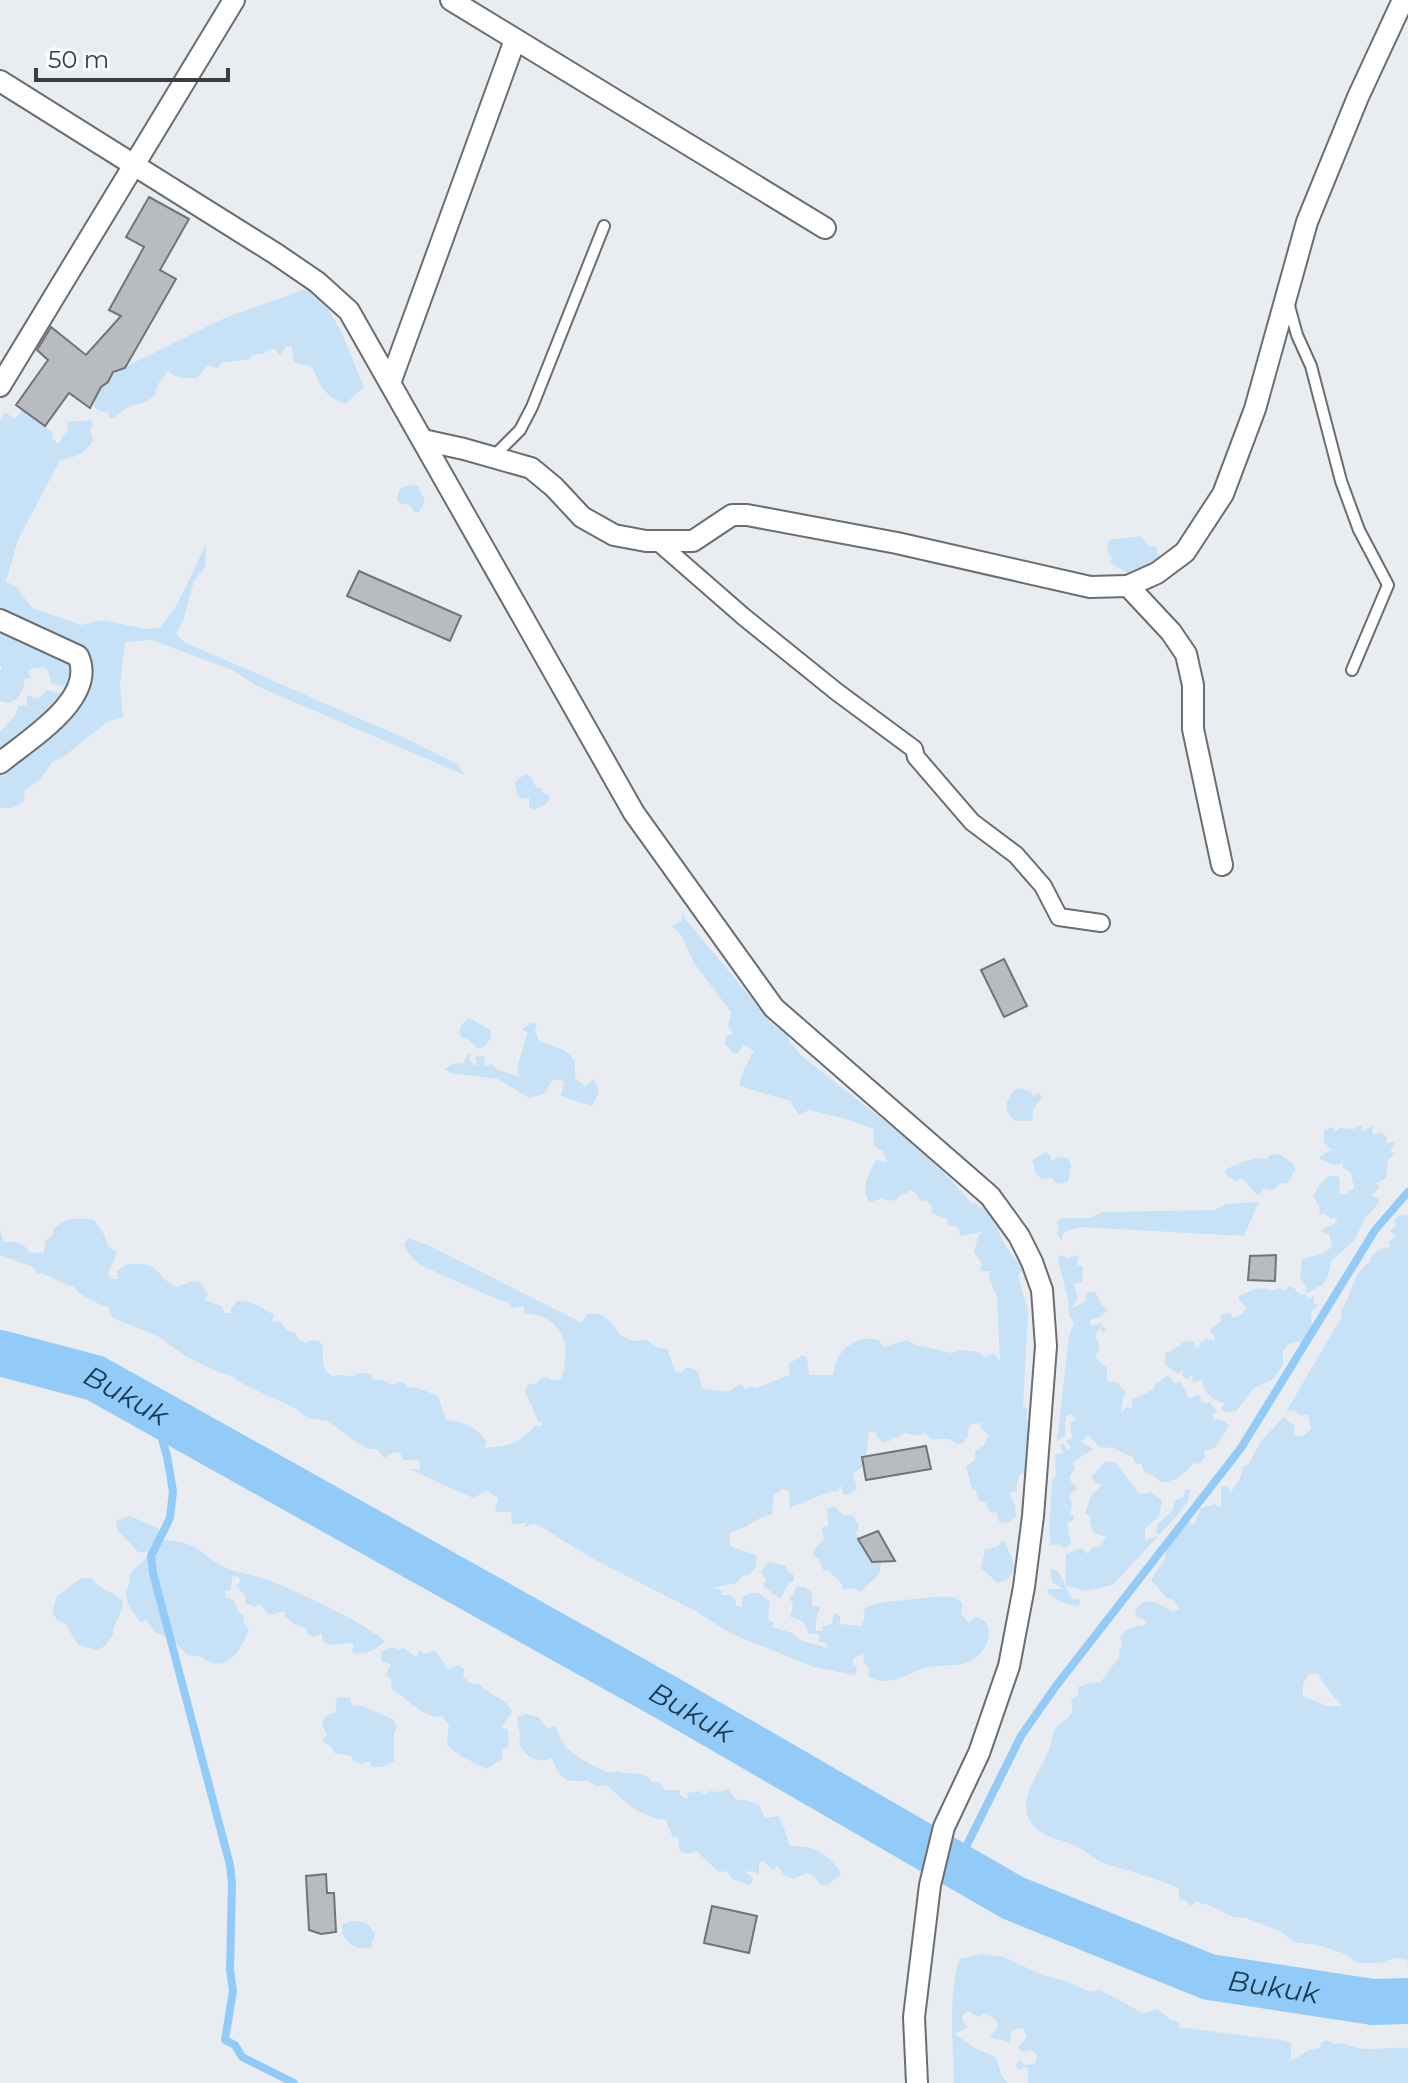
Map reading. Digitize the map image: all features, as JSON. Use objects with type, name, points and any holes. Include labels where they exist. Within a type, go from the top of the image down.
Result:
[{"type":"street","points":[[0,386],[234,0]]},
{"type":"street","points":[[451,0],[825,228]]},
{"type":"street","points":[[423,440],[531,468],[582,517],[614,535],[658,542],[693,541],[732,515],[747,515],[897,543],[1090,587],[1128,586],[1157,573],[1185,552],[1223,494],[1255,409],[1307,222],[1358,97],[1405,1]]},
{"type":"street","points":[[390,383],[515,40]]},
{"type":"street","points":[[0,81],[317,282],[349,311],[634,813],[774,1008],[990,1196],[1019,1236],[1032,1262],[1042,1290],[1046,1346],[1033,1516],[1024,1587],[1009,1666],[979,1753],[944,1827],[923,1931],[914,2017],[917,2083]]},
{"type":"street","points":[[658,542],[744,617],[914,749],[916,757],[972,822],[1016,855],[1043,886],[1059,917],[1068,921],[1101,923]]},
{"type":"street","points":[[1128,586],[1171,632],[1186,654],[1193,685],[1193,729],[1222,865]]},
{"type":"street","points":[[0,620],[78,656],[83,666],[82,680],[64,711],[0,763]]},
{"type":"lane","points":[[493,457],[520,430],[532,407],[604,226]]},
{"type":"lane","points":[[1287,296],[1297,335],[1311,366],[1341,481],[1359,530],[1388,585],[1352,670]]},
{"type":"shaded area","points":[[309,288],[335,321],[364,387],[345,404],[328,394],[312,367],[294,362],[291,346],[280,355],[275,349],[269,349],[249,359],[221,363],[218,368],[207,366],[197,378],[178,377],[168,371],[158,384],[155,395],[148,401],[128,407],[113,418],[110,418],[108,411],[102,412],[94,407],[92,393],[117,371],[227,317]]},
{"type":"shaded area","points":[[24,407],[52,432],[58,444],[68,429],[67,422],[90,420],[93,423],[90,445],[80,454],[60,460],[18,540],[6,581],[17,588],[32,608],[81,625],[101,620],[147,629],[160,628],[178,603],[206,544],[205,567],[194,581],[183,621],[176,634],[184,642],[409,740],[457,764],[465,775],[257,686],[232,670],[152,640],[125,642],[120,685],[123,717],[107,722],[62,758],[52,762],[39,781],[25,790],[24,801],[12,808],[0,808],[0,732],[15,716],[18,706],[27,705],[27,695],[38,699],[48,690],[63,692],[64,686],[51,683],[48,671],[43,667],[32,668],[28,671],[31,678],[23,680],[25,685],[17,699],[9,703],[0,701],[0,620],[85,669],[0,614],[0,421],[5,412],[15,419]]},
{"type":"shaded area","points":[[418,486],[425,501],[419,512],[414,512],[410,505],[397,499],[400,488]]},
{"type":"shaded area","points":[[1141,536],[1150,547],[1157,547],[1157,555],[1162,556],[1161,562],[1128,577],[1126,572],[1110,563],[1112,558],[1107,551],[1109,540]]},
{"type":"shaded area","points":[[525,774],[531,777],[536,787],[549,795],[547,803],[534,810],[529,807],[529,797],[518,797],[515,782]]},
{"type":"shaded area","points":[[682,915],[775,1027],[786,1029],[789,1041],[801,1055],[913,1144],[971,1203],[978,1204],[996,1218],[1004,1244],[1022,1265],[1018,1275],[1028,1310],[1023,1406],[1028,1410],[1026,1418],[1031,1424],[1025,1473],[1020,1474],[1018,1490],[1009,1493],[1016,1517],[1008,1523],[999,1522],[997,1513],[990,1512],[986,1503],[978,1500],[976,1490],[972,1488],[966,1467],[975,1460],[975,1451],[984,1445],[989,1435],[981,1428],[981,1423],[972,1424],[963,1443],[957,1444],[949,1439],[931,1439],[925,1433],[919,1436],[904,1433],[883,1442],[876,1432],[869,1431],[866,1456],[862,1457],[864,1466],[853,1473],[857,1489],[843,1494],[841,1485],[838,1492],[832,1491],[789,1508],[790,1494],[782,1489],[774,1495],[772,1514],[729,1533],[730,1546],[757,1556],[756,1567],[736,1583],[713,1588],[723,1591],[721,1595],[735,1598],[736,1606],[742,1607],[743,1597],[758,1593],[770,1602],[768,1619],[774,1623],[772,1627],[827,1648],[826,1643],[818,1642],[820,1635],[808,1633],[802,1622],[790,1617],[793,1604],[789,1598],[796,1587],[805,1587],[812,1593],[812,1606],[820,1607],[816,1631],[822,1631],[823,1626],[832,1624],[834,1613],[840,1616],[840,1624],[862,1626],[866,1607],[944,1596],[956,1598],[962,1603],[961,1614],[969,1623],[975,1617],[980,1618],[989,1631],[985,1647],[967,1662],[929,1667],[884,1681],[868,1676],[869,1668],[864,1663],[863,1654],[853,1658],[853,1664],[857,1667],[855,1675],[814,1667],[732,1634],[692,1609],[597,1561],[538,1525],[525,1527],[526,1523],[512,1524],[511,1512],[495,1512],[498,1498],[487,1491],[473,1498],[409,1469],[420,1470],[419,1460],[404,1460],[400,1453],[395,1452],[384,1458],[377,1449],[367,1449],[327,1421],[308,1418],[295,1408],[228,1374],[185,1356],[159,1337],[113,1318],[108,1307],[89,1299],[73,1286],[0,1255],[0,1228],[3,1242],[18,1243],[29,1252],[44,1253],[45,1241],[53,1235],[53,1229],[58,1225],[72,1219],[94,1220],[108,1246],[117,1252],[108,1274],[112,1279],[118,1279],[117,1271],[125,1265],[146,1265],[176,1287],[193,1281],[200,1282],[208,1294],[205,1300],[223,1307],[224,1313],[231,1313],[231,1308],[238,1301],[256,1305],[274,1315],[272,1322],[280,1321],[299,1340],[306,1343],[319,1341],[323,1346],[324,1366],[332,1376],[352,1377],[366,1373],[373,1380],[393,1385],[405,1383],[408,1388],[415,1387],[438,1396],[446,1420],[474,1429],[487,1442],[484,1448],[512,1443],[535,1426],[542,1426],[525,1391],[528,1385],[540,1379],[561,1380],[566,1356],[562,1335],[549,1320],[525,1313],[523,1306],[512,1308],[509,1302],[420,1265],[404,1245],[408,1238],[428,1245],[582,1323],[587,1314],[602,1316],[614,1325],[619,1334],[633,1341],[648,1340],[655,1347],[667,1349],[675,1371],[681,1373],[686,1368],[695,1370],[704,1389],[728,1392],[740,1384],[746,1389],[751,1386],[756,1388],[790,1375],[789,1364],[802,1355],[807,1358],[809,1375],[833,1375],[838,1359],[847,1347],[854,1342],[870,1339],[879,1340],[883,1347],[907,1340],[951,1353],[962,1350],[979,1352],[985,1357],[993,1353],[1000,1361],[997,1297],[989,1278],[990,1271],[980,1271],[982,1264],[974,1252],[982,1232],[960,1236],[959,1228],[931,1213],[932,1206],[926,1200],[920,1201],[916,1193],[908,1190],[907,1194],[901,1194],[897,1199],[889,1201],[883,1198],[870,1202],[865,1192],[869,1175],[876,1160],[887,1162],[883,1151],[874,1146],[873,1129],[809,1110],[799,1115],[790,1101],[739,1086],[754,1051],[744,1045],[738,1053],[733,1053],[725,1044],[726,1036],[733,1034],[728,1025],[731,1012],[694,963],[681,935],[672,926],[682,921]]},
{"type":"shaded area","points":[[469,1018],[491,1030],[491,1038],[478,1049],[461,1037],[461,1026]]},
{"type":"shaded area","points":[[530,1023],[537,1024],[535,1030],[539,1041],[564,1050],[575,1060],[575,1078],[585,1086],[594,1079],[599,1091],[592,1106],[561,1096],[564,1083],[560,1079],[552,1081],[544,1094],[529,1098],[498,1079],[450,1073],[445,1069],[452,1064],[463,1063],[468,1053],[474,1065],[477,1065],[475,1057],[484,1056],[485,1066],[492,1064],[496,1069],[520,1077],[517,1067],[528,1032],[522,1030]]},
{"type":"shaded area","points":[[1018,1088],[1030,1091],[1034,1097],[1038,1093],[1043,1097],[1033,1109],[1030,1121],[1015,1121],[1008,1113],[1008,1100]]},
{"type":"shaded area","points":[[1358,1125],[1362,1126],[1362,1131],[1373,1126],[1372,1133],[1381,1132],[1387,1137],[1386,1144],[1393,1142],[1395,1145],[1390,1150],[1394,1154],[1388,1160],[1386,1178],[1376,1183],[1379,1187],[1372,1195],[1379,1203],[1364,1219],[1355,1240],[1331,1261],[1323,1284],[1305,1294],[1306,1288],[1300,1278],[1302,1259],[1322,1254],[1332,1247],[1329,1234],[1320,1231],[1337,1222],[1334,1217],[1331,1219],[1324,1213],[1320,1215],[1319,1205],[1313,1197],[1319,1185],[1329,1176],[1340,1179],[1339,1194],[1348,1194],[1349,1190],[1354,1189],[1351,1172],[1343,1168],[1343,1163],[1334,1165],[1320,1159],[1331,1150],[1324,1142],[1324,1130],[1333,1127],[1336,1131],[1340,1128],[1355,1129]]},
{"type":"shaded area","points":[[1046,1152],[1051,1156],[1051,1161],[1059,1157],[1068,1158],[1071,1165],[1068,1182],[1057,1184],[1052,1178],[1042,1179],[1036,1174],[1032,1160]]},
{"type":"shaded area","points":[[1279,1154],[1294,1164],[1295,1169],[1288,1183],[1280,1183],[1274,1190],[1263,1188],[1257,1195],[1243,1179],[1240,1178],[1238,1182],[1227,1176],[1225,1171],[1245,1161],[1267,1159],[1270,1155]]},
{"type":"shaded area","points":[[1259,1202],[1244,1236],[1081,1227],[1064,1232],[1061,1241],[1057,1233],[1060,1218],[1089,1218],[1103,1212],[1215,1210],[1226,1204]]},
{"type":"shaded area","points":[[1400,1215],[1408,1216],[1408,1967],[1407,1960],[1394,1958],[1380,1963],[1358,1963],[1343,1953],[1294,1942],[1282,1932],[1246,1918],[1233,1917],[1209,1905],[1196,1902],[1191,1906],[1179,1899],[1179,1888],[1100,1862],[1078,1847],[1040,1831],[1030,1821],[1026,1803],[1055,1729],[1071,1715],[1071,1701],[1078,1694],[1078,1687],[1092,1682],[1100,1683],[1119,1657],[1122,1646],[1120,1637],[1125,1631],[1146,1625],[1145,1620],[1135,1614],[1138,1607],[1151,1602],[1173,1612],[1179,1609],[1173,1599],[1168,1599],[1151,1580],[1165,1558],[1166,1547],[1177,1525],[1189,1521],[1194,1525],[1201,1508],[1215,1504],[1221,1508],[1221,1487],[1227,1486],[1231,1492],[1240,1479],[1243,1466],[1249,1464],[1261,1441],[1284,1417],[1294,1425],[1295,1436],[1303,1436],[1311,1429],[1308,1415],[1299,1415],[1295,1410],[1286,1412],[1342,1316],[1341,1311],[1359,1272],[1371,1262],[1376,1252],[1390,1247],[1389,1242],[1395,1237],[1390,1230],[1396,1227],[1395,1219]],"holes":[[[1309,1674],[1318,1674],[1333,1696],[1343,1706],[1327,1706],[1303,1696],[1303,1683]]]},
{"type":"shaded area","points":[[1060,1255],[1066,1259],[1078,1255],[1077,1265],[1083,1266],[1082,1282],[1074,1284],[1078,1299],[1071,1308],[1085,1302],[1087,1293],[1095,1291],[1108,1310],[1099,1318],[1090,1320],[1089,1324],[1100,1323],[1106,1330],[1103,1332],[1099,1328],[1095,1336],[1100,1347],[1095,1358],[1107,1368],[1107,1381],[1119,1383],[1122,1390],[1124,1388],[1126,1395],[1123,1396],[1121,1413],[1127,1407],[1132,1408],[1132,1400],[1154,1389],[1155,1384],[1167,1376],[1173,1383],[1181,1382],[1189,1399],[1197,1395],[1201,1402],[1210,1403],[1217,1412],[1212,1415],[1214,1419],[1224,1421],[1229,1426],[1215,1448],[1204,1450],[1205,1457],[1200,1464],[1194,1463],[1179,1477],[1166,1482],[1160,1482],[1144,1472],[1142,1464],[1135,1463],[1133,1457],[1113,1448],[1100,1447],[1088,1435],[1081,1442],[1093,1449],[1073,1462],[1075,1468],[1070,1476],[1077,1488],[1069,1497],[1072,1503],[1070,1514],[1074,1515],[1073,1520],[1067,1523],[1071,1544],[1064,1548],[1059,1544],[1051,1545],[1049,1531],[1052,1482],[1056,1475],[1055,1454],[1064,1453],[1060,1445],[1063,1444],[1068,1450],[1071,1448],[1066,1441],[1072,1438],[1070,1423],[1076,1420],[1071,1414],[1066,1416],[1065,1435],[1057,1441],[1069,1336],[1074,1322],[1069,1317],[1058,1259]]},
{"type":"shaded area","points":[[1288,1286],[1300,1295],[1305,1294],[1309,1299],[1314,1296],[1314,1304],[1319,1305],[1311,1311],[1312,1328],[1303,1341],[1288,1344],[1277,1374],[1272,1380],[1254,1388],[1236,1411],[1221,1409],[1225,1403],[1209,1395],[1202,1380],[1193,1383],[1192,1374],[1187,1379],[1183,1376],[1183,1370],[1178,1374],[1165,1364],[1165,1353],[1185,1341],[1194,1342],[1195,1347],[1199,1348],[1206,1339],[1214,1341],[1215,1337],[1209,1330],[1221,1321],[1221,1314],[1231,1313],[1232,1318],[1241,1315],[1247,1308],[1239,1296],[1258,1288],[1285,1291]]},
{"type":"shaded area","points":[[1106,1461],[1116,1463],[1140,1495],[1151,1492],[1162,1500],[1159,1517],[1145,1528],[1145,1540],[1158,1536],[1113,1585],[1085,1591],[1065,1585],[1072,1599],[1080,1600],[1079,1606],[1063,1603],[1048,1593],[1047,1589],[1063,1589],[1052,1582],[1050,1569],[1058,1571],[1065,1584],[1066,1554],[1081,1548],[1088,1554],[1091,1548],[1101,1546],[1106,1537],[1094,1533],[1091,1517],[1085,1513],[1091,1496],[1101,1486],[1100,1483],[1095,1484],[1092,1476]]},
{"type":"shaded area","points":[[1185,1489],[1190,1490],[1188,1501],[1159,1535],[1157,1525],[1173,1510],[1175,1500],[1184,1497]]},
{"type":"shaded area","points":[[834,1506],[844,1516],[853,1515],[859,1524],[856,1534],[872,1561],[882,1561],[879,1574],[860,1592],[853,1588],[842,1589],[842,1584],[829,1571],[823,1570],[819,1559],[814,1556],[813,1551],[824,1539],[822,1528],[828,1526],[827,1509]]},
{"type":"shaded area","points":[[130,1516],[158,1528],[160,1540],[188,1544],[223,1566],[269,1580],[348,1618],[385,1642],[361,1654],[352,1652],[354,1643],[330,1645],[322,1640],[322,1633],[314,1637],[307,1633],[307,1628],[295,1625],[284,1616],[285,1611],[269,1615],[260,1604],[255,1607],[245,1603],[245,1595],[236,1586],[240,1582],[239,1577],[232,1576],[231,1590],[225,1591],[225,1597],[234,1600],[238,1611],[244,1615],[243,1621],[249,1630],[243,1642],[231,1659],[219,1664],[188,1655],[169,1638],[155,1633],[146,1620],[140,1622],[128,1605],[126,1592],[130,1576],[150,1556],[147,1551],[139,1553],[116,1528],[117,1520]]},
{"type":"shaded area","points":[[1004,1540],[1016,1568],[1008,1579],[998,1583],[981,1568],[985,1549],[997,1547]]},
{"type":"shaded area","points":[[768,1562],[786,1566],[787,1571],[793,1574],[794,1581],[789,1583],[780,1599],[763,1586],[766,1580],[761,1572]]},
{"type":"shaded area","points":[[83,1578],[92,1578],[123,1602],[113,1635],[105,1646],[96,1650],[78,1645],[65,1623],[58,1621],[52,1612],[57,1596]]},
{"type":"shaded area","points":[[394,1647],[398,1650],[404,1648],[416,1657],[420,1650],[423,1654],[436,1651],[448,1670],[458,1665],[464,1669],[463,1677],[472,1684],[479,1684],[510,1707],[512,1711],[502,1727],[508,1730],[509,1746],[503,1749],[502,1759],[486,1769],[459,1755],[447,1744],[449,1725],[442,1716],[425,1713],[392,1690],[391,1679],[386,1675],[391,1664],[382,1662],[381,1652]]},
{"type":"shaded area","points":[[338,1697],[350,1698],[352,1705],[362,1706],[394,1720],[397,1728],[394,1732],[394,1761],[382,1767],[372,1767],[369,1761],[362,1764],[351,1756],[334,1753],[331,1746],[322,1741],[327,1734],[322,1725],[324,1719],[337,1713],[335,1703]]},
{"type":"shaded area","points":[[527,1714],[538,1717],[548,1729],[557,1727],[569,1750],[610,1773],[619,1771],[645,1775],[652,1782],[659,1782],[665,1790],[680,1790],[680,1795],[687,1799],[688,1793],[700,1791],[705,1795],[709,1791],[728,1789],[737,1801],[743,1799],[759,1805],[765,1818],[778,1816],[789,1845],[820,1852],[833,1862],[841,1875],[827,1885],[820,1884],[807,1873],[793,1879],[784,1875],[778,1866],[772,1870],[764,1861],[759,1863],[759,1875],[753,1871],[745,1872],[753,1878],[750,1885],[732,1879],[728,1872],[718,1871],[696,1851],[688,1854],[680,1851],[678,1837],[673,1838],[666,1820],[634,1808],[607,1785],[596,1786],[588,1780],[564,1778],[552,1758],[537,1760],[525,1753],[519,1744],[517,1717]]},
{"type":"shaded area","points":[[358,1921],[367,1924],[375,1933],[371,1947],[354,1946],[342,1933],[342,1925]]},
{"type":"shaded area","points":[[983,1954],[1004,1957],[1044,1976],[1063,1980],[1090,1992],[1100,1990],[1143,2013],[1157,2009],[1171,2020],[1176,2020],[1180,2024],[1177,2027],[1287,2041],[1291,2043],[1291,2061],[1309,2050],[1320,2048],[1326,2040],[1359,2048],[1408,2048],[1408,2083],[1028,2083],[1028,2069],[1018,2070],[1016,2065],[1020,2060],[1024,2065],[1035,2064],[1037,2055],[1031,2050],[1023,2052],[1018,2048],[1027,2037],[1023,2029],[1011,2032],[1010,2044],[990,2037],[998,2027],[997,2021],[985,2013],[979,2017],[968,2011],[962,2016],[962,2021],[968,2027],[954,2034],[996,2057],[1007,2083],[954,2083],[953,1989],[959,1959]]},
{"type":"building","points":[[149,197],[189,219],[160,270],[176,279],[125,368],[113,372],[90,408],[69,393],[45,426],[16,405],[48,360],[37,350],[51,327],[86,355],[121,316],[109,310],[144,247],[126,237]]},
{"type":"building","points":[[359,571],[461,616],[450,641],[347,596]]},
{"type":"building","points":[[1004,959],[1027,1006],[1004,1017],[981,970]]},
{"type":"building","points":[[1276,1255],[1275,1281],[1248,1280],[1250,1256]]},
{"type":"building","points":[[926,1446],[931,1469],[866,1480],[862,1457]]},
{"type":"building","points":[[878,1531],[895,1561],[872,1562],[858,1539]]},
{"type":"building","points":[[326,1874],[327,1893],[334,1893],[336,1932],[321,1934],[309,1930],[306,1876]]},
{"type":"building","points":[[712,1906],[757,1916],[749,1953],[704,1943]]},
{"type":"waterway","points":[[957,1865],[1021,1736],[1056,1686],[1241,1448],[1375,1230],[1408,1192]]},
{"type":"waterway","name":"Bukuk","points":[[0,1353],[95,1378],[667,1698],[1013,1898],[1209,1977],[1373,2002],[1408,2001]]},
{"type":"waterway","points":[[154,1412],[173,1491],[170,1518],[151,1556],[153,1573],[230,1865],[230,1970],[233,1991],[225,2040],[235,2045],[242,2057],[294,2083]]}]
